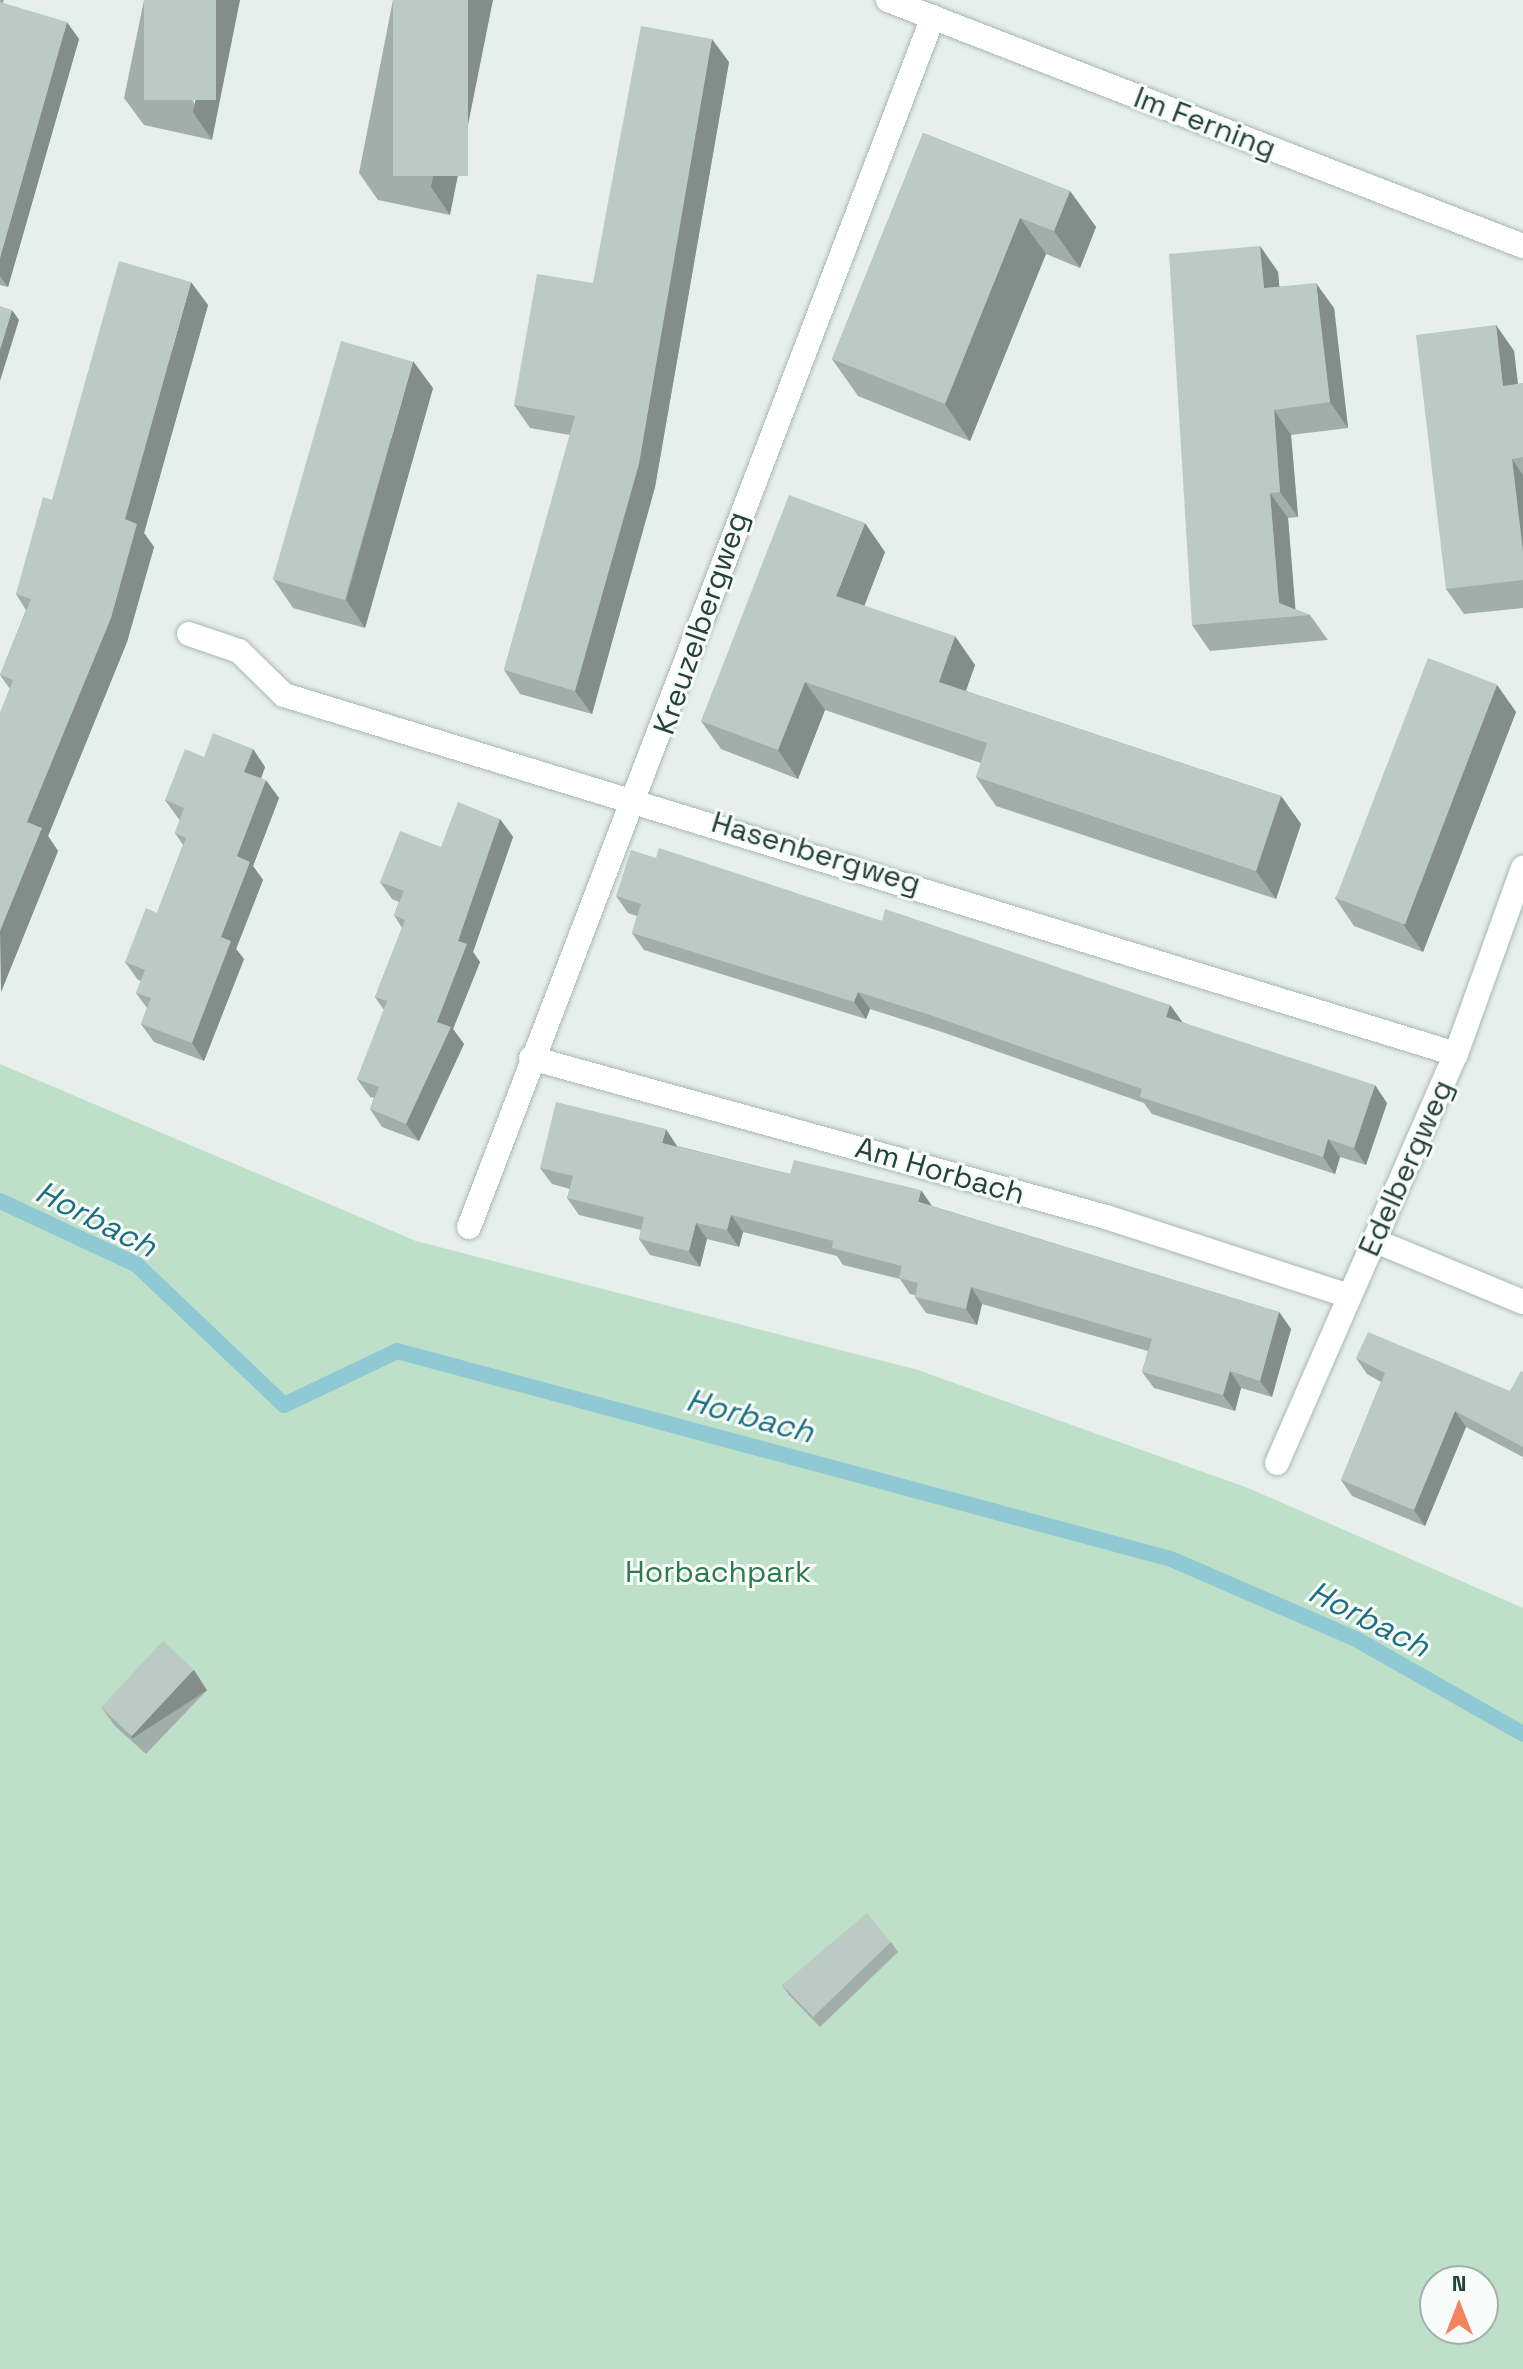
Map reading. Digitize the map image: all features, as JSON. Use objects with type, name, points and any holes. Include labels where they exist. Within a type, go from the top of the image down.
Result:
[{"type":"street","name":"Im Ferning","points":[[888,0],[1523,246]]},
{"type":"street","name":"Kreuzelbergweg","points":[[469,1227],[531,1058],[639,798],[771,426],[933,17]]},
{"type":"street","name":"Hasenbergweg","points":[[189,634],[239,651],[284,695],[639,798],[1456,1054]]},
{"type":"street","name":"Edelbergweg","points":[[1277,1463],[1346,1295],[1378,1242],[1456,1054],[1523,868]]},
{"type":"street","name":"Am Horbach","points":[[531,1058],[1106,1217],[1346,1295]]},
{"type":"street","points":[[1378,1242],[1523,1302]]},
{"type":"green space","name":"Horbachpark","points":[[0,1064],[416,1241],[918,1370],[1248,1488],[1523,1608],[1523,2369],[0,2369]]},
{"type":"building","points":[[144,0],[216,0],[216,100],[144,100]]},
{"type":"building","points":[[393,0],[468,0],[468,176],[393,176]]},
{"type":"building","points":[[0,2],[67,22],[0,258]]},
{"type":"building","points":[[641,26],[712,39],[639,464],[575,691],[504,670],[575,416],[514,405],[537,274],[593,283]]},
{"type":"building","points":[[923,133],[1070,191],[1054,231],[1020,218],[945,404],[832,359]]},
{"type":"building","points":[[1260,246],[1264,288],[1316,283],[1330,402],[1274,410],[1280,492],[1270,493],[1279,603],[1310,615],[1192,625],[1169,254]]},
{"type":"building","points":[[119,261],[191,282],[125,519],[137,524],[111,618],[27,822],[42,828],[0,931],[0,713],[13,680],[0,675],[31,599],[16,594],[43,497],[52,500]]},
{"type":"building","points":[[0,306],[12,310],[0,349]]},
{"type":"building","points":[[1496,325],[1503,386],[1523,383],[1523,457],[1512,459],[1523,552],[1523,580],[1446,589],[1416,335]]},
{"type":"building","points":[[341,341],[413,362],[345,600],[273,579]]},
{"type":"building","points":[[789,495],[865,523],[836,596],[955,636],[939,682],[1281,796],[1256,871],[976,777],[987,743],[805,682],[778,750],[701,721]]},
{"type":"building","points":[[1428,658],[1497,685],[1405,924],[1336,898]]},
{"type":"building","points":[[213,733],[253,749],[244,772],[266,780],[237,856],[250,862],[221,937],[231,941],[192,1043],[141,1024],[151,998],[136,993],[145,970],[125,962],[146,908],[157,913],[186,838],[175,833],[184,808],[165,800],[185,749],[204,757]]},
{"type":"building","points":[[458,802],[500,819],[458,941],[467,944],[437,1022],[451,1027],[406,1124],[370,1109],[379,1087],[357,1079],[387,1001],[375,997],[405,920],[394,915],[404,891],[380,882],[400,831],[441,847]]},
{"type":"building","points":[[659,848],[882,921],[885,909],[1170,1005],[1166,1017],[1375,1085],[1354,1148],[1328,1139],[1323,1157],[1140,1097],[1142,1089],[930,1015],[858,992],[854,1002],[632,933],[641,904],[616,896],[631,850],[656,858]]},
{"type":"building","points":[[556,1102],[666,1129],[662,1143],[790,1174],[794,1160],[921,1190],[918,1202],[1279,1312],[1260,1381],[1230,1371],[1223,1395],[1142,1372],[1152,1339],[971,1287],[966,1309],[915,1297],[918,1283],[899,1278],[902,1266],[832,1248],[833,1241],[731,1215],[727,1230],[696,1223],[689,1251],[639,1239],[644,1217],[567,1198],[573,1176],[540,1168]]},
{"type":"building","points":[[1368,1332],[1510,1391],[1523,1372],[1523,1447],[1455,1411],[1414,1510],[1341,1480],[1385,1373],[1356,1358]]},
{"type":"building","points":[[163,1641],[194,1670],[132,1736],[101,1708]]},
{"type":"building","points":[[867,1913],[891,1942],[813,2017],[782,1985]]},
{"type":"waterway","name":"Horbach","points":[[0,1201],[137,1265],[284,1405],[397,1351],[1171,1559],[1356,1639],[1523,1734]]}]
